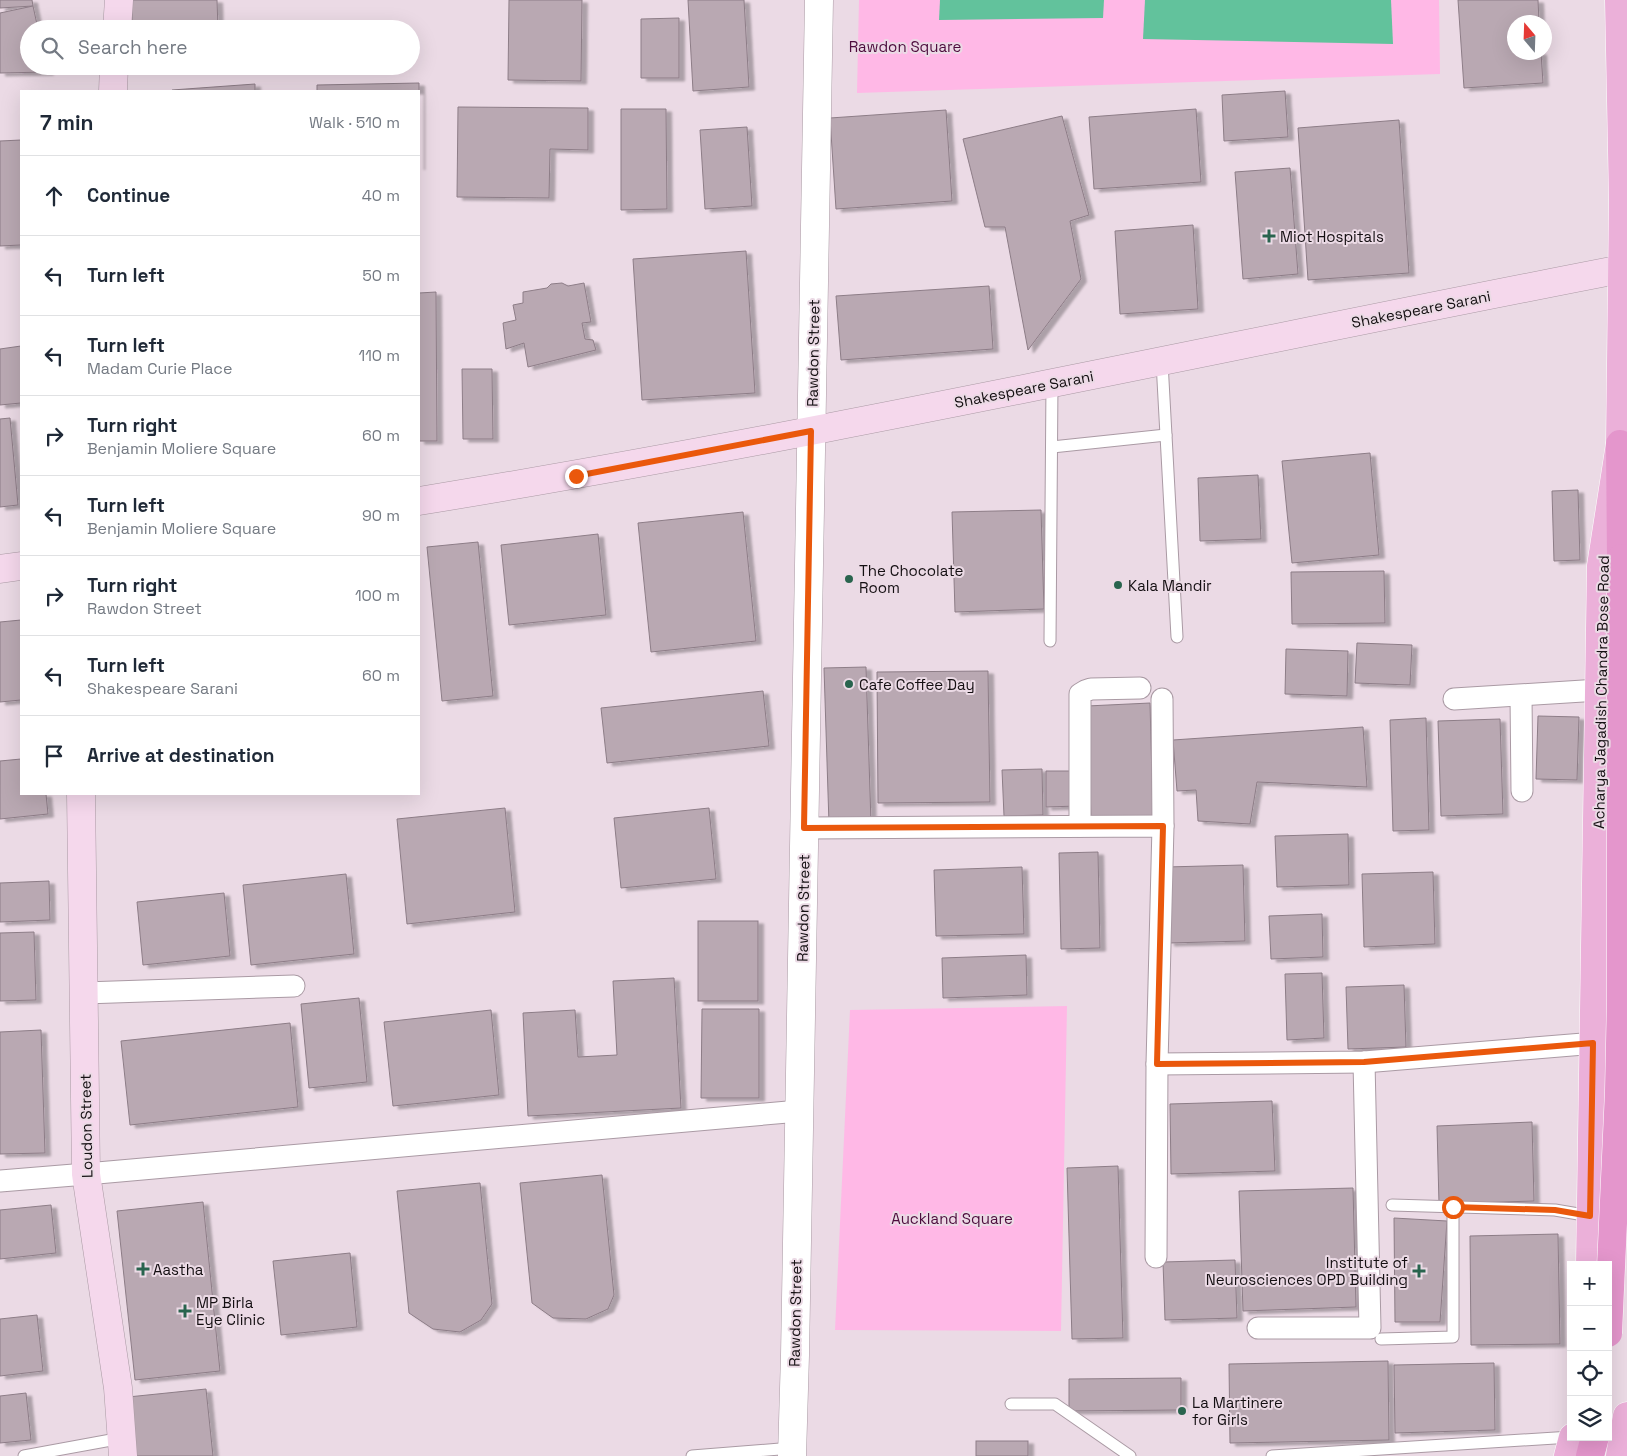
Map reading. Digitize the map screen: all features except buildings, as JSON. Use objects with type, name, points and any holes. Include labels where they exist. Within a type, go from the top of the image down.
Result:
[{"type":"highway","points":[[1609,1306],[1619,1091],[1620,1016],[1622,670],[1620,444]]},
{"type":"highway","points":[[1590,1456],[1593,1441]]},
{"type":"main road","points":[[118,20],[119,0]]},
{"type":"main road","name":"Acharya Jagadish Chandra Bose Road","points":[[1590,1261],[1601,566],[1620,444],[1624,268],[1619,0]]},
{"type":"main road","points":[[112,90],[113,75]]},
{"type":"main road","name":"Shakespeare Sarani","points":[[420,501],[576,476],[811,431],[1624,268]]},
{"type":"main road","points":[[0,569],[20,566]]},
{"type":"main road","name":"Loudon Street","points":[[81,795],[86,1174],[118,1388],[122,1447]]},
{"type":"main road","points":[[1568,1456],[1571,1441]]},
{"type":"street","name":"Rawdon Street","points":[[792,1452],[819,0]]},
{"type":"street","points":[[1080,826],[1080,694],[1091,690],[1140,688]]},
{"type":"street","points":[[1454,700],[1599,690]]},
{"type":"street","points":[[1521,696],[1522,792]]},
{"type":"street","points":[[1156,1257],[1157,1064],[1163,826],[1162,699]]},
{"type":"street","points":[[804,828],[1163,826]]},
{"type":"street","points":[[84,992],[294,986]]},
{"type":"street","points":[[1157,1064],[1364,1062],[1627,1041]]},
{"type":"street","points":[[1258,1328],[1370,1328],[1364,1062]]},
{"type":"street","points":[[0,1181],[799,1111]]},
{"type":"lane","points":[[1162,362],[1177,637]]},
{"type":"lane","points":[[1050,641],[1052,383]]},
{"type":"lane","points":[[1052,447],[1166,435]]},
{"type":"lane","points":[[1392,1205],[1555,1210],[1590,1216]]},
{"type":"lane","points":[[1381,1339],[1454,1337],[1453,1207]]},
{"type":"lane","points":[[1011,1404],[1055,1404],[1130,1456]]},
{"type":"lane","points":[[1272,1456],[1567,1437]]},
{"type":"lane","points":[[24,1456],[122,1447]]},
{"type":"lane","points":[[692,1456],[792,1452]]},
{"type":"green space","name":"Rawdon Square","points":[[859,0],[1439,0],[1440,74],[857,93]]},
{"type":"green space","name":"Auckland Square","points":[[1067,1006],[1061,1331],[835,1330],[850,1010]]},
{"type":"shaded area","points":[[940,0],[1104,0],[1103,18],[939,20]]},
{"type":"shaded area","points":[[1145,0],[1391,0],[1393,44],[1143,39]]},
{"type":"place","name":"Miot Hospitals","points":[[1269,236]]},
{"type":"place","name":"The Chocolate Room","points":[[849,579]]},
{"type":"place","name":"Kala Mandir","points":[[1118,585]]},
{"type":"place","name":"Cafe Coffee Day","points":[[849,684]]},
{"type":"place","name":"Aastha","points":[[143,1269]]},
{"type":"place","name":"Institute of Neurosciences OPD Building","points":[[1419,1271]]},
{"type":"place","name":"MP Birla Eye Clinic","points":[[185,1311]]},
{"type":"place","name":"La Martinere for Girls","points":[[1182,1411]]},
{"type":"route","points":[[576,476],[811,431],[804,828],[1163,826],[1157,1064],[1364,1062],[1593,1043],[1590,1216],[1555,1210],[1453,1207]]}]
